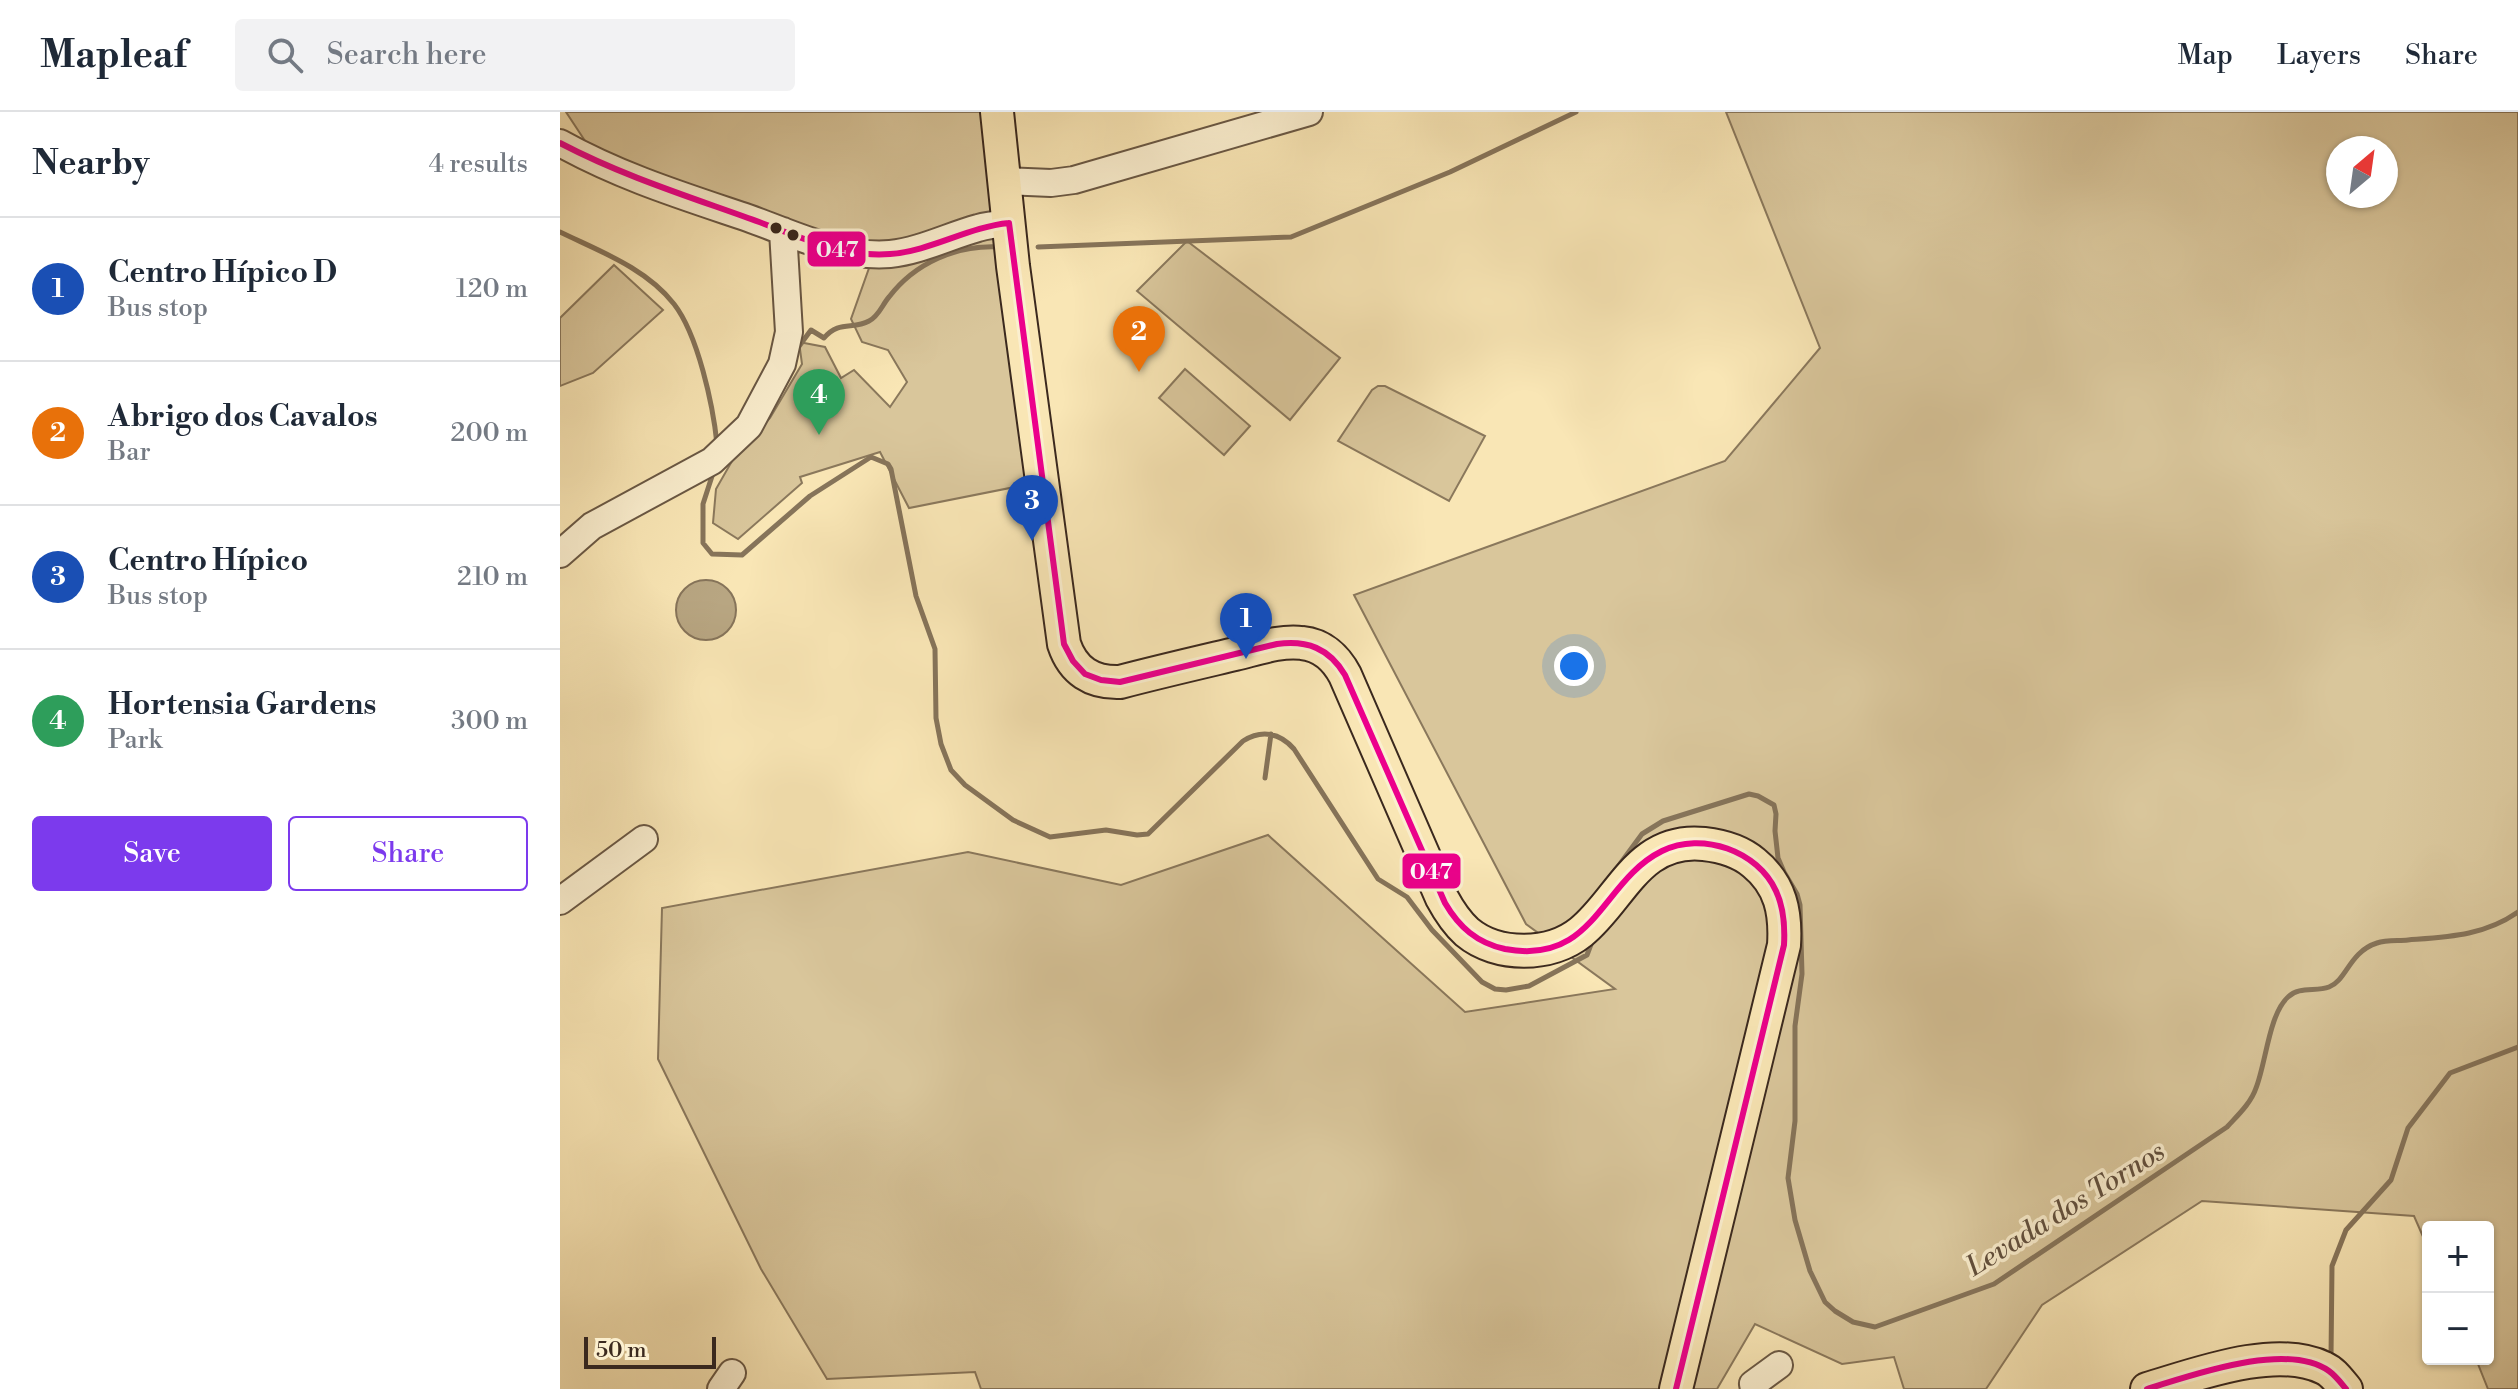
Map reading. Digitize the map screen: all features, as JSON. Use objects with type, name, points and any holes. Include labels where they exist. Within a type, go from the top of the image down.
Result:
[{"type":"main road","points":[[997,112],[1002,181],[1064,644],[1067,655],[1081,672],[1098,681],[1120,682],[1294,642],[1311,644],[1327,652],[1341,666],[1448,908],[1469,934],[1495,946],[1536,950],[1570,940],[1581,933],[1629,877],[1649,859],[1685,844],[1711,845],[1738,852],[1760,868],[1775,889],[1785,921],[1784,945],[1676,1389]]},
{"type":"main road","points":[[2147,1389],[2259,1360],[2285,1360],[2333,1376]]},
{"type":"street","points":[[1002,181],[1051,183],[1074,180],[1309,112]]},
{"type":"street","points":[[560,143],[602,166],[641,182],[824,247],[898,252],[980,227],[1009,223]]},
{"type":"street","points":[[560,554],[592,526],[712,461],[749,426],[782,364],[789,332],[783,231]]},
{"type":"street","points":[[560,901],[644,839]]},
{"type":"street","points":[[1754,1389],[1753,1384],[1779,1365]]},
{"type":"shaded area","points":[[566,112],[1003,112],[1035,483],[909,508],[880,452],[800,477],[802,483],[738,539],[713,523],[716,489],[736,454],[770,418],[802,364],[799,342],[825,347],[841,378],[854,370],[890,407],[907,382],[888,350],[862,342],[851,319],[874,254],[593,153]]},
{"type":"shaded area","points":[[1726,112],[2518,112],[2518,1389],[2488,1389],[2478,1365],[2494,1365],[2494,1221],[2422,1221],[2422,1234],[2414,1216],[2202,1201],[2042,1305],[1986,1389],[1904,1389],[1894,1357],[1842,1364],[1755,1324],[1717,1389],[981,1389],[975,1372],[827,1379],[761,1269],[658,1059],[662,908],[968,852],[1121,885],[1268,835],[1465,1012],[1615,989],[1526,924],[1354,595],[1725,461],[1820,348]]},
{"type":"shaded area","points":[[1187,241],[1340,358],[1290,420],[1137,291]]},
{"type":"shaded area","points":[[614,265],[663,310],[593,373],[560,386],[560,318]]},
{"type":"shaded area","points":[[1185,369],[1250,426],[1224,455],[1159,398]]},
{"type":"shaded area","points":[[1385,386],[1485,436],[1449,501],[1338,441],[1372,390]]},
{"type":"shaded area","points":[[706,580],[717,582],[727,589],[734,599],[734,621],[727,631],[717,638],[706,640],[695,638],[685,631],[678,621],[676,610],[678,599],[685,589],[695,582]]},
{"type":"waterway","points":[[1038,247],[1291,237],[1450,172],[1576,112]]},
{"type":"waterway","name":"Levada dos Tornos","points":[[560,232],[636,270],[674,304],[683,317],[697,352],[708,391],[717,444]]},
{"type":"waterway","points":[[797,349],[811,330],[824,338],[835,329],[863,324],[872,319],[899,285],[938,258],[967,249],[998,247]]},
{"type":"waterway","name":"Levada dos Tornos","points":[[714,470],[703,504],[703,543],[712,554],[742,555],[810,496],[871,457],[888,464],[916,596],[935,649],[936,718],[941,744],[951,770],[965,785],[1013,820],[1050,837],[1106,830],[1148,834],[1243,741],[1270,734],[1283,739],[1294,749],[1378,879],[1407,897],[1432,930],[1482,982],[1495,989],[1506,990],[1529,986],[1587,955],[1593,939]]},
{"type":"waterway","points":[[1265,778],[1271,734]]},
{"type":"waterway","name":"Levada dos Tornos","points":[[1614,872],[1642,834],[1663,821],[1749,794],[1774,805],[1778,858],[1800,905],[1802,974],[1795,1026],[1795,1121],[1788,1178],[1795,1220],[1810,1271],[1825,1302],[1853,1322],[1875,1327],[1994,1284],[2227,1127],[2254,1093],[2276,1015],[2292,994],[2329,987],[2360,953],[2377,943],[2479,931],[2518,912]]},
{"type":"waterway","points":[[2331,1357],[2332,1266],[2346,1230],[2391,1180],[2408,1128],[2450,1073],[2518,1047]]},
{"type":"transit line","name":"047","points":[[560,143],[653,184],[835,249],[871,254],[905,252],[1009,223]]},
{"type":"transit line","name":"047","points":[[1009,223],[1064,644],[1085,674],[1120,682],[1277,644],[1298,643],[1324,652],[1345,675],[1445,903],[1470,933],[1486,943],[1505,949],[1535,951],[1559,945],[1594,918],[1641,865],[1678,845],[1711,844],[1727,848],[1743,855],[1768,877],[1781,904],[1784,945],[1676,1389]]},
{"type":"transit line","name":"047","points":[[2147,1389],[2213,1369],[2289,1359],[2311,1363],[2329,1371],[2346,1389]]},
{"type":"place","name":"Abrigo dos Cavalos","points":[[1139,372]]},
{"type":"place","name":"Hortensia Gardens","points":[[819,435]]},
{"type":"place","name":"Centro Hípico","points":[[1032,541]]},
{"type":"place","name":"Centro Hípico D","points":[[1246,659]]}]
